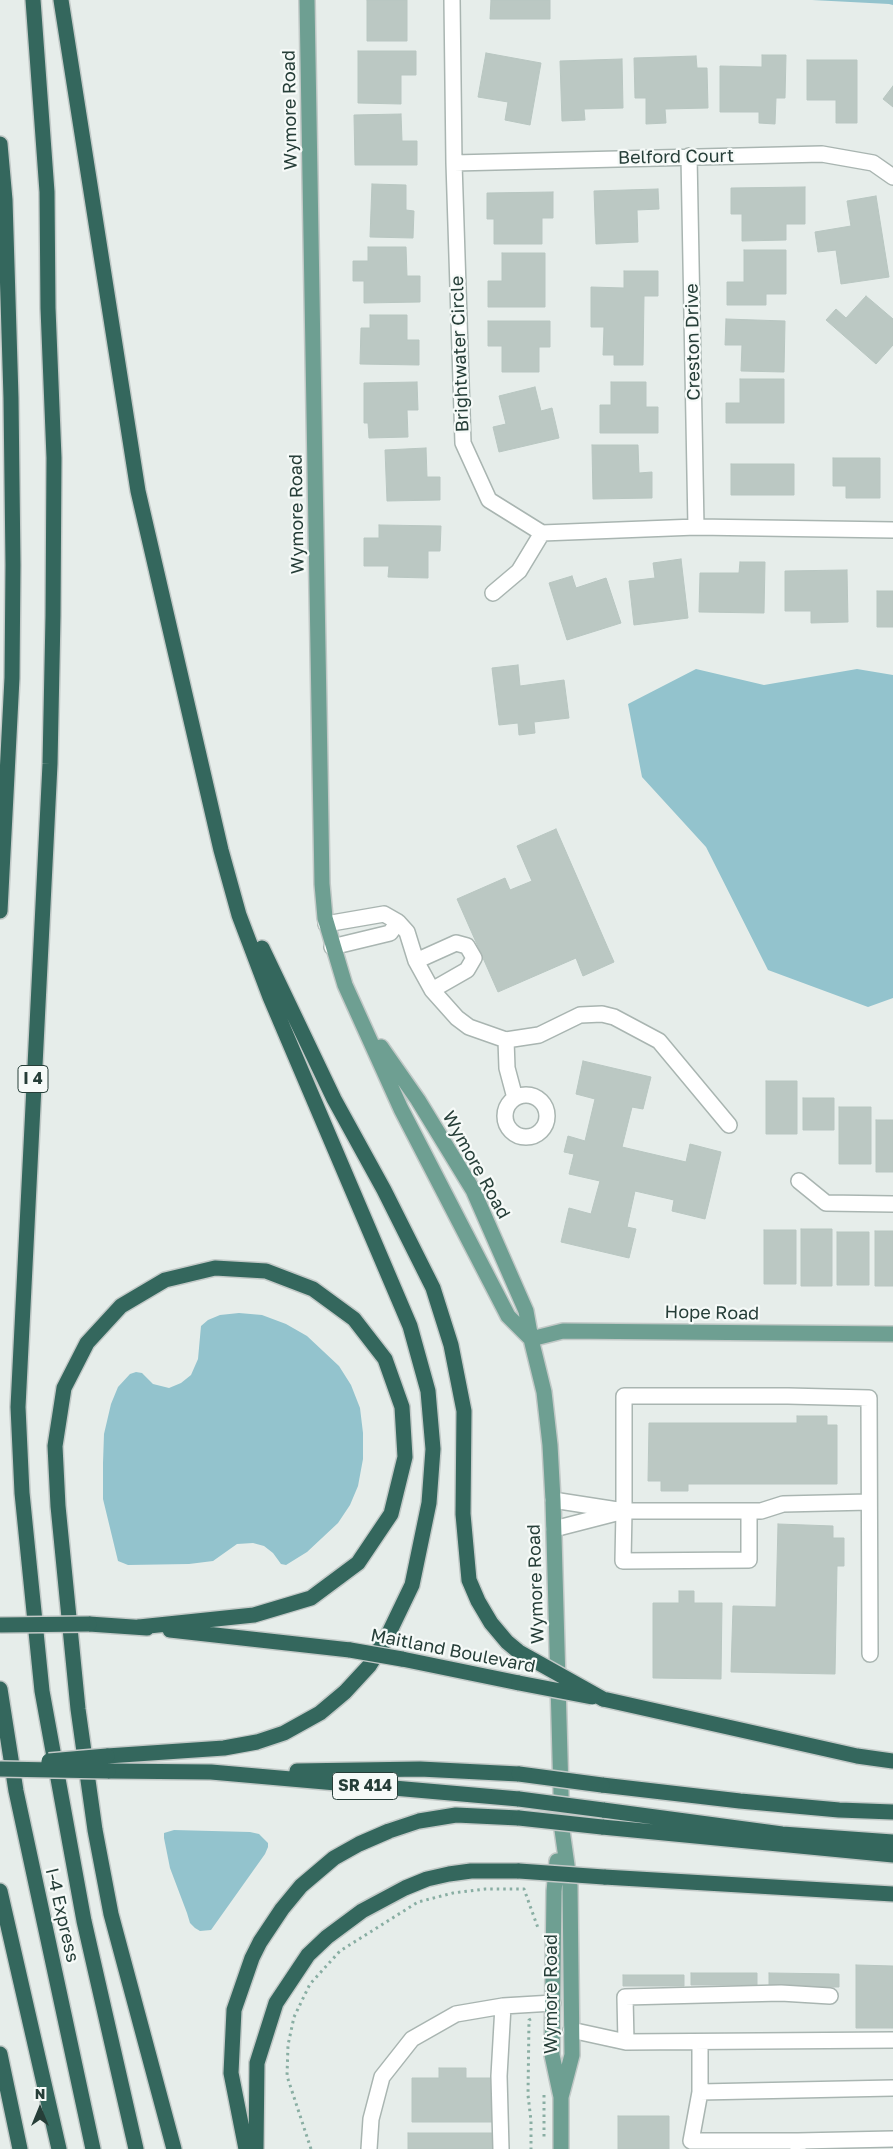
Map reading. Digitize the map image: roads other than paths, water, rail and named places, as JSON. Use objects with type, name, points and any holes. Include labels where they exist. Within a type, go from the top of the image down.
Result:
[{"type":"highway","name":"I 4","points":[[33,0],[47,192],[48,308],[54,458],[53,616],[50,764],[18,1407],[22,1493],[42,1691],[84,1921],[136,2149]]},
{"type":"highway","points":[[0,1764],[107,1764],[224,1748],[258,1742],[284,1732],[320,1713],[345,1692],[369,1666],[387,1637],[412,1585],[429,1504],[433,1449],[428,1391],[410,1326],[270,997],[240,915],[221,850],[138,491],[61,0]]},
{"type":"highway","points":[[0,144],[5,200],[11,398],[13,584],[12,678],[0,911]]},
{"type":"highway","points":[[221,850],[272,972],[334,1099],[384,1190],[434,1288],[451,1345],[464,1411],[463,1514],[469,1580],[478,1601],[491,1623],[507,1642],[519,1652],[603,1699]]},
{"type":"highway","points":[[139,1627],[254,1615],[311,1598],[358,1563],[390,1514],[405,1457],[402,1407],[385,1359],[354,1319],[314,1289],[266,1272],[215,1268],[165,1280],[121,1306],[87,1343],[64,1388],[55,1446],[58,1506],[78,1709],[93,1820],[111,1914],[174,2149]]},
{"type":"highway","name":"Maitland Boulevard","points":[[0,1625],[89,1624],[139,1627],[350,1650],[603,1699],[857,1756],[893,1762]]},
{"type":"highway","name":"I-4 Express","points":[[0,1688],[18,1800],[93,2149]]},
{"type":"highway","name":"SR 414","points":[[0,1769],[107,1764],[211,1772],[519,1799],[782,1834],[893,1842]]},
{"type":"highway","points":[[211,1772],[420,1769],[519,1774],[740,1801],[839,1810],[893,1812]]},
{"type":"highway","points":[[246,2149],[231,2073],[234,2010],[252,1958],[260,1942],[282,1909],[301,1886],[334,1858],[360,1844],[419,1821],[456,1815],[519,1818],[893,1856]]},
{"type":"highway","points":[[256,2149],[257,2063],[276,2003],[308,1955],[327,1937],[362,1910],[404,1888],[427,1879],[449,1874],[471,1871],[519,1871],[893,1894]]},
{"type":"highway","points":[[0,1891],[59,2149]]},
{"type":"highway","points":[[0,2054],[20,2149]]},
{"type":"main road","name":"Wymore Road","points":[[307,0],[322,884],[326,924],[345,985],[400,1109],[508,1316],[531,1339]]},
{"type":"main road","name":"Wymore Road","points":[[362,1021],[418,1100],[473,1190],[526,1311],[544,1392],[550,1445],[553,1500],[562,1830],[570,1886],[572,2055],[561,2097]]},
{"type":"main road","name":"Hope Road","points":[[531,1339],[564,1331],[893,1334]]},
{"type":"main road","name":"Wymore Road","points":[[561,2149],[561,2097],[552,2055],[552,2003],[554,1885],[562,1830]]},
{"type":"street","name":"Brightwater Circle","points":[[452,0],[454,163],[463,443],[489,500],[542,533]]},
{"type":"street","name":"Belford Court","points":[[454,163],[822,154],[872,164],[893,177]]},
{"type":"street","name":"Creston Drive","points":[[689,156],[696,528]]},
{"type":"street","points":[[493,593],[519,570],[542,533],[696,528],[893,530]]},
{"type":"street","points":[[326,924],[384,914],[398,922],[407,932],[416,961],[432,990],[451,1012],[469,1027],[506,1040],[538,1035],[580,1015],[602,1014],[614,1017],[659,1041],[729,1126]]},
{"type":"street","points":[[332,947],[390,933],[398,922]]},
{"type":"street","points":[[416,961],[456,943],[467,946],[474,958],[467,970],[432,990]]},
{"type":"street","points":[[506,1040],[507,1068],[515,1098]]},
{"type":"street","points":[[798,1181],[826,1203],[893,1204]]},
{"type":"street","points":[[749,1511],[749,1560],[624,1561],[624,1396],[868,1398],[870,1654]]},
{"type":"street","points":[[553,1500],[624,1511],[761,1511],[783,1504],[870,1502]]},
{"type":"street","points":[[554,1529],[624,1511]]},
{"type":"street","points":[[626,2042],[625,1997],[781,1992],[830,1996]]},
{"type":"street","points":[[369,2149],[371,2119],[382,2078],[412,2038],[456,2014],[503,2006],[532,2011],[552,2003]]},
{"type":"street","points":[[501,2149],[499,2076],[503,2006]]},
{"type":"street","points":[[571,2030],[626,2042],[893,2040]]},
{"type":"street","points":[[700,2042],[700,2092],[691,2145],[798,2145],[893,2139]]},
{"type":"street","points":[[700,2092],[893,2088]]},
{"type":"water","points":[[812,0],[893,0],[893,5],[889,4]]},
{"type":"water","points":[[696,669],[764,685],[857,669],[893,675],[893,998],[868,1007],[768,970],[706,847],[642,777],[628,704]]},
{"type":"water","points":[[239,1313],[262,1315],[286,1324],[307,1336],[339,1366],[351,1385],[360,1408],[363,1433],[363,1459],[358,1486],[350,1505],[338,1523],[322,1538],[307,1552],[286,1565],[281,1564],[273,1553],[264,1546],[253,1543],[237,1544],[213,1561],[189,1564],[128,1565],[118,1561],[103,1499],[103,1463],[104,1434],[111,1404],[118,1387],[130,1374],[136,1372],[142,1373],[153,1384],[169,1388],[181,1383],[191,1375],[198,1359],[201,1326],[208,1320],[220,1315]]},
{"type":"water","points":[[174,1830],[250,1832],[259,1834],[268,1843],[265,1854],[211,1930],[200,1931],[190,1923],[170,1868],[164,1838],[164,1833]]}]
